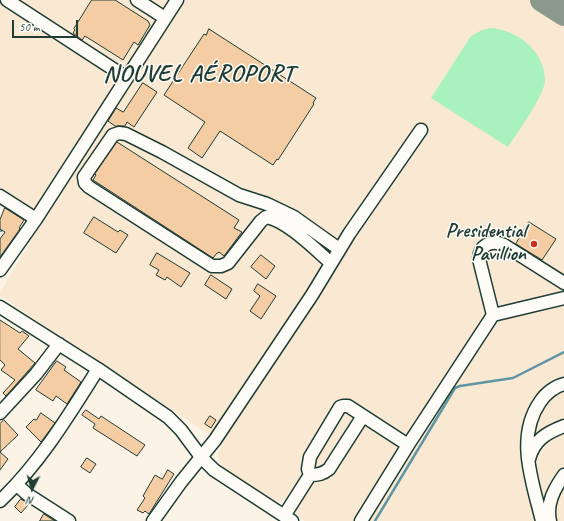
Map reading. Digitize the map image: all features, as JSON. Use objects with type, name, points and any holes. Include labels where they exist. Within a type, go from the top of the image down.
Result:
[{"type":"street","points":[[7,0],[128,78]]},
{"type":"street","points":[[138,0],[165,18]]},
{"type":"street","points":[[0,270],[37,217],[177,0]]},
{"type":"street","points":[[153,521],[228,420],[331,262],[421,130]]},
{"type":"street","points":[[331,262],[285,224],[273,218],[266,218],[261,222],[228,263],[221,266],[212,266],[89,187],[85,183],[84,177],[113,136],[119,133],[126,134],[162,152],[239,195],[267,204],[294,217],[340,249]]},
{"type":"street","points":[[0,196],[37,217]]},
{"type":"street","points":[[361,521],[408,445],[493,315],[560,299],[564,282],[504,245],[494,242],[489,244],[481,250],[479,259],[493,315]]},
{"type":"street","points":[[0,307],[98,369],[168,417],[181,430],[201,457],[214,470],[288,518],[310,475],[308,469],[310,457],[340,407],[348,406],[408,445]]},
{"type":"street","points":[[2,409],[36,374],[59,344]]},
{"type":"street","points":[[0,501],[17,485],[48,446],[98,369]]},
{"type":"street","points":[[542,521],[528,463],[528,426],[535,409],[544,396],[564,384]]},
{"type":"street","points":[[310,475],[319,475],[325,473],[329,469],[363,416]]},
{"type":"street","points":[[528,463],[535,444],[553,430],[564,426]]},
{"type":"street","points":[[550,521],[549,508],[552,497],[564,475]]},
{"type":"street","points":[[17,485],[26,494],[69,521]]},
{"type":"shaded area","points":[[0,0],[564,0],[564,521],[305,521],[295,514],[296,508],[292,504],[284,499],[276,503],[223,468],[218,454],[222,443],[0,296],[0,293],[43,220],[0,191]]},
{"type":"green space","points":[[490,28],[511,33],[529,45],[540,61],[545,75],[544,87],[536,104],[508,147],[431,98],[471,36],[482,30]]},
{"type":"building","points":[[92,0],[115,0],[148,21],[150,25],[138,45],[134,42],[123,60],[85,36],[82,40],[73,33]]},
{"type":"building","points":[[209,29],[316,98],[313,103],[314,104],[278,160],[277,159],[273,165],[220,131],[202,158],[188,148],[205,122],[164,95],[204,34],[206,35]]},
{"type":"building","points":[[143,83],[157,92],[134,127],[127,122],[125,126],[115,126],[108,121],[116,108],[123,112]]},
{"type":"building","points":[[117,142],[239,220],[234,228],[242,232],[224,256],[219,252],[213,258],[93,180],[96,175],[95,174]]},
{"type":"building","points":[[5,208],[24,220],[19,228],[20,229],[0,257],[0,239],[5,232],[0,229],[0,220]]},
{"type":"building","points":[[94,217],[118,232],[120,230],[128,235],[116,253],[84,233]]},
{"type":"building","name":"Presidential Pavillion","points":[[529,222],[556,239],[542,260],[516,244]]},
{"type":"building","points":[[157,253],[190,273],[181,287],[167,277],[165,280],[156,275],[159,270],[150,265]]},
{"type":"building","points":[[261,255],[275,266],[266,279],[251,267]]},
{"type":"building","points":[[211,275],[232,289],[226,299],[205,285]]},
{"type":"building","points":[[258,284],[276,296],[261,319],[250,311],[260,296],[254,291]]},
{"type":"building","points":[[0,320],[20,333],[22,331],[29,336],[18,349],[35,363],[6,396],[3,393],[15,380],[1,370],[5,365],[0,360]]},
{"type":"building","points":[[57,361],[66,367],[64,370],[81,382],[67,404],[56,396],[53,401],[36,390]]},
{"type":"building","points":[[86,410],[99,419],[101,416],[145,445],[137,456],[93,428],[95,424],[82,415]]},
{"type":"building","points":[[41,413],[55,423],[41,442],[26,427],[34,419],[36,420]]},
{"type":"building","points":[[210,416],[216,420],[211,428],[205,424]]},
{"type":"building","points":[[4,420],[18,435],[0,452],[0,424]]},
{"type":"building","points":[[0,452],[8,459],[0,470]]},
{"type":"building","points":[[87,458],[96,464],[90,473],[81,467]]},
{"type":"building","points":[[168,470],[174,474],[149,514],[145,511],[143,513],[137,510],[145,498],[143,496],[155,475],[162,479]]},
{"type":"building","points":[[21,499],[29,504],[21,513],[15,507]]},
{"type":"building","points":[[44,514],[55,521],[40,521]]},
{"type":"waterway","points":[[0,231],[5,229]]},
{"type":"waterway","points":[[375,521],[455,388],[513,378],[564,352]]},
{"type":"taxiway","points":[[542,0],[564,14]]},
{"type":"place","name":"Presidential Pavillion","points":[[534,244]]},
{"type":"district","name":"NOUVEL AÉROPORT","points":[[199,75]]}]
